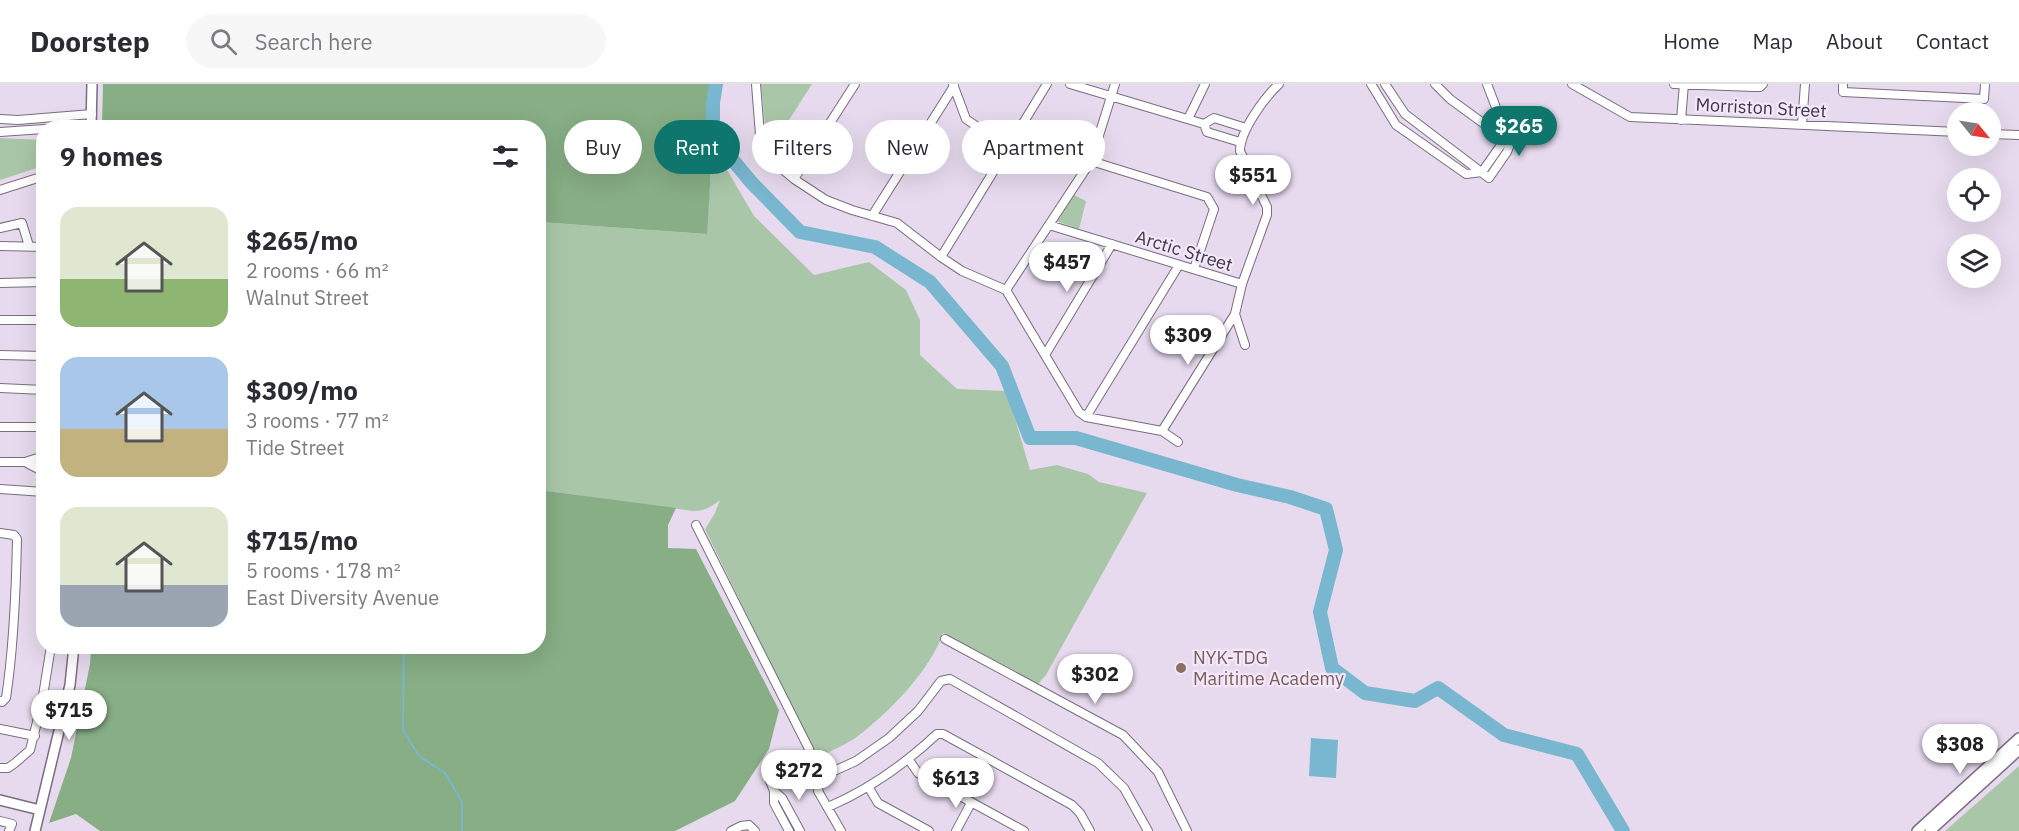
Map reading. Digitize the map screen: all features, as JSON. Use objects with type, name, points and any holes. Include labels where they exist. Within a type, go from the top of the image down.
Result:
[{"type":"street","points":[[92,84],[92,120]]},
{"type":"street","points":[[756,84],[760,135],[765,150],[776,164],[826,200],[897,223],[941,257],[974,276],[1006,290],[1079,412],[1086,417],[1162,431],[1178,442]]},
{"type":"street","points":[[794,179],[855,84]]},
{"type":"street","points":[[1025,120],[1047,84]]},
{"type":"street","points":[[1070,84],[1204,124],[1214,118],[1246,128]]},
{"type":"street","points":[[1104,120],[1115,84]]},
{"type":"street","points":[[1188,119],[1205,84]]},
{"type":"street","points":[[1162,431],[1235,314],[1242,284],[1267,215],[1267,207],[1239,151],[1239,142],[1246,128],[1278,84]]},
{"type":"street","points":[[1371,84],[1396,125],[1466,174],[1482,172],[1501,145],[1505,130]]},
{"type":"street","points":[[1385,84],[1405,114],[1489,178],[1510,144],[1487,84]]},
{"type":"street","points":[[1435,84],[1450,99],[1487,126]]},
{"type":"street","name":"Morriston Street","points":[[1572,84],[1630,117],[1947,132]]},
{"type":"street","points":[[1674,84],[1754,87],[1764,84]]},
{"type":"street","points":[[1681,120],[1684,84]]},
{"type":"street","points":[[1802,125],[1805,84]]},
{"type":"street","points":[[1843,88],[1984,99],[1985,84]]},
{"type":"street","points":[[872,216],[953,85]]},
{"type":"street","points":[[953,85],[967,120]]},
{"type":"street","points":[[0,119],[18,120],[92,114]]},
{"type":"street","points":[[1204,124],[1207,132],[1239,142]]},
{"type":"street","points":[[0,132],[36,130]]},
{"type":"street","points":[[2001,134],[2019,135]]},
{"type":"street","points":[[1105,165],[1207,197],[1214,209],[1194,269]]},
{"type":"street","points":[[941,257],[992,174]]},
{"type":"street","points":[[1006,290],[1082,174]]},
{"type":"street","points":[[0,190],[36,179]]},
{"type":"street","points":[[0,228],[22,223],[29,246]]},
{"type":"street","name":"Arctic Street","points":[[1049,225],[1242,284]]},
{"type":"street","points":[[1045,355],[1112,244]]},
{"type":"street","points":[[0,246],[36,246]]},
{"type":"street","points":[[1086,417],[1179,265]]},
{"type":"street","points":[[0,283],[36,282]]},
{"type":"street","points":[[1235,314],[1245,345]]},
{"type":"street","points":[[0,320],[36,320]]},
{"type":"street","points":[[0,355],[36,356]]},
{"type":"street","points":[[0,388],[36,390]]},
{"type":"street","points":[[0,427],[36,427]]},
{"type":"street","points":[[0,462],[25,462],[36,459]]},
{"type":"street","points":[[25,462],[36,468]]},
{"type":"street","points":[[0,489],[36,491]]},
{"type":"street","points":[[696,525],[808,749],[807,755],[774,770],[770,781],[774,791],[774,804],[789,831]]},
{"type":"street","points":[[0,533],[14,535],[17,539],[12,653],[6,698],[0,701]]},
{"type":"street","points":[[945,639],[1123,735],[1158,772],[1187,831]]},
{"type":"street","points":[[0,768],[8,768],[15,764],[30,750],[35,736],[50,654]]},
{"type":"street","points":[[35,831],[70,685],[73,654]]},
{"type":"street","points":[[841,831],[818,791],[819,782],[825,775],[856,761],[889,738],[918,711],[941,681],[950,679],[1098,763],[1124,788],[1148,831]]},
{"type":"street","points":[[0,729],[35,736]]},
{"type":"street","points":[[828,807],[868,788],[909,760],[937,734],[943,734],[1072,806],[1080,813],[1090,831]]},
{"type":"street","points":[[1917,831],[2019,738]]},
{"type":"street","points":[[1930,831],[2019,750]]},
{"type":"street","points":[[909,760],[918,773],[1024,831]]},
{"type":"street","points":[[868,788],[878,803],[924,830]]},
{"type":"street","points":[[774,791],[783,798],[800,831]]},
{"type":"street","points":[[0,800],[40,810]]},
{"type":"street","points":[[956,831],[972,803]]},
{"type":"street","points":[[0,820],[12,824],[9,831]]},
{"type":"street","points":[[731,831],[748,825],[755,831]]},
{"type":"green space","points":[[103,84],[716,84],[713,120],[654,120],[654,174],[711,174],[707,234],[546,222],[546,120],[102,120]]},
{"type":"green space","points":[[761,84],[812,84],[789,120],[765,120]]},
{"type":"green space","points":[[0,138],[36,140],[36,168],[0,180]]},
{"type":"green space","points":[[711,174],[729,174],[754,216],[814,275],[869,262],[906,290],[920,320],[920,355],[957,389],[1007,391],[1030,470],[1057,465],[1088,474],[1099,482],[1147,493],[1046,675],[1038,684],[943,633],[929,662],[919,676],[883,715],[858,736],[817,758],[705,529],[720,500],[708,508],[693,511],[546,491],[546,223],[706,234]]},
{"type":"green space","points":[[1074,195],[1086,201],[1079,229],[1056,221]]},
{"type":"green space","points":[[546,491],[676,508],[668,525],[668,548],[696,549],[779,710],[769,749],[735,801],[675,831],[100,831],[76,814],[49,823],[71,758],[91,654],[546,654]]},
{"type":"green space","points":[[2019,766],[2019,831],[1945,831]]},
{"type":"water","points":[[1311,738],[1338,740],[1336,778],[1309,776]]},
{"type":"waterway","points":[[716,84],[713,103],[713,136],[751,182],[800,232],[875,247],[930,282],[1002,366],[1030,438],[1076,438],[1326,509],[1336,550],[1320,612],[1332,668],[1365,693],[1415,701],[1438,688],[1504,735],[1577,754],[1623,831]]},
{"type":"waterway","points":[[404,654],[403,730],[419,756],[445,773],[462,802],[462,831]]},
{"type":"place","name":"NYK-TDG Maritime Academy","points":[[1181,668]]}]
